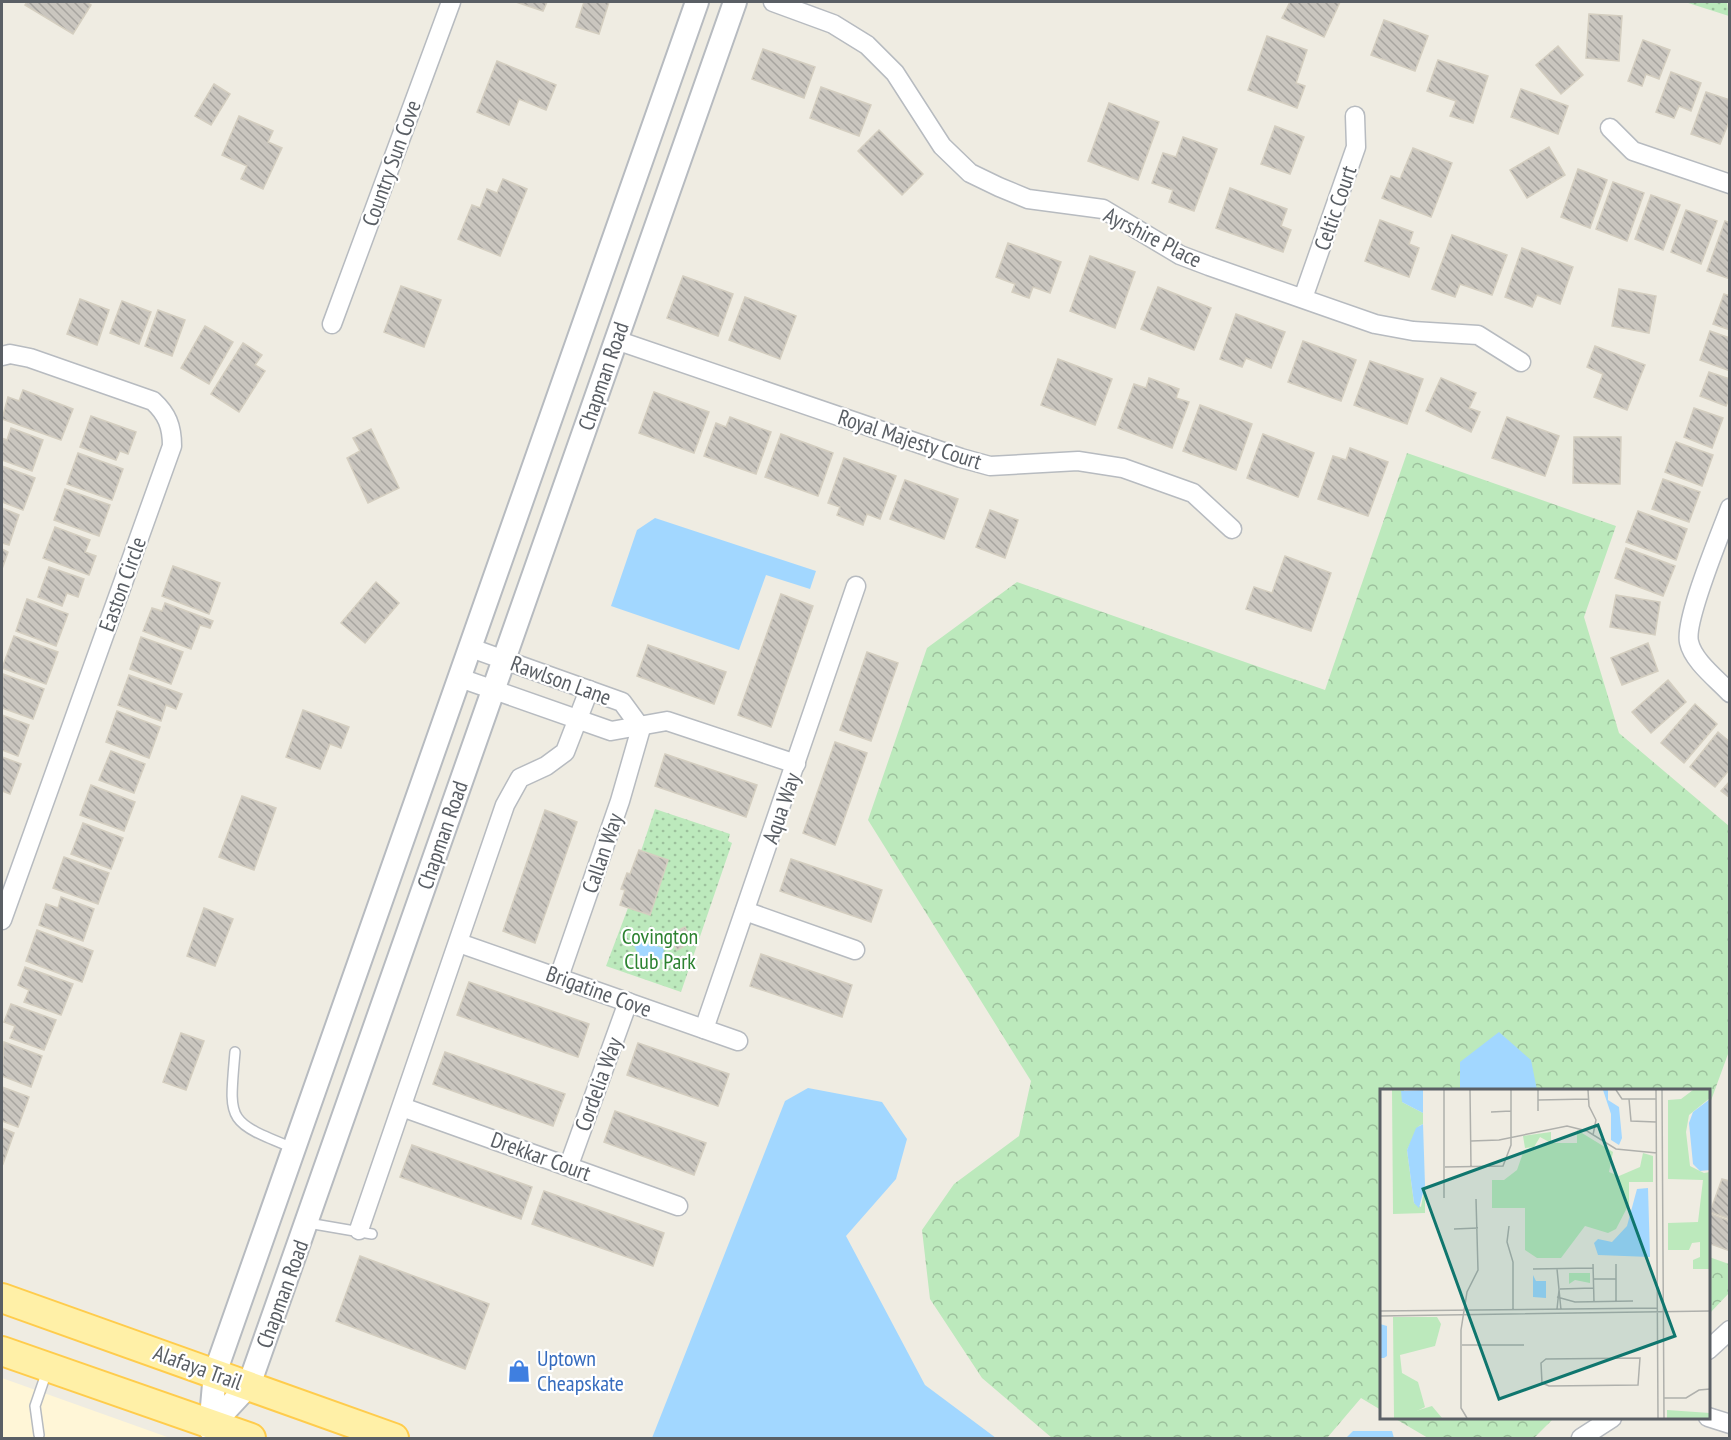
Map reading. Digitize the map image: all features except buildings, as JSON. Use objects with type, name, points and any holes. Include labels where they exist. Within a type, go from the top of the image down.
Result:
[{"type":"main road","name":"Alafaya Trail","points":[[2,1298],[394,1438]]},
{"type":"main road","points":[[2,1351],[48,1367],[209,1432],[251,1438]]},
{"type":"street","name":"Country Sun Cove","points":[[332,324],[451,2]]},
{"type":"street","name":"Chapman Road","points":[[209,1432],[214,1373],[697,2]]},
{"type":"street","name":"Chapman Road","points":[[209,1432],[249,1386],[735,2]]},
{"type":"street","name":"Ayrshire Place","points":[[773,2],[833,24],[867,45],[895,73],[942,146],[970,173],[1028,199],[1103,209],[1180,255],[1375,324],[1413,331],[1478,335],[1521,362]]},
{"type":"street","name":"Celtic Court","points":[[1303,298],[1356,147],[1356,116]]},
{"type":"street","points":[[1610,128],[1633,151],[1730,184]]},
{"type":"street","name":"Royal Majesty Court","points":[[616,340],[990,466],[1078,461],[1123,468],[1193,493],[1232,529]]},
{"type":"street","name":"Easton Circle","points":[[2,356],[10,354],[30,358],[153,401],[164,411],[172,429],[172,446],[2,920]]},
{"type":"street","points":[[1730,508],[1694,608],[1689,641],[1701,663],[1730,693]]},
{"type":"street","name":"Aqua Way","points":[[704,1029],[856,586]]},
{"type":"street","name":"Rawlson Lane","points":[[471,648],[622,702],[641,728]]},
{"type":"street","name":"Rawlson Lane","points":[[460,678],[611,731],[667,722],[796,764]]},
{"type":"street","points":[[365,1232],[402,1107],[505,805],[520,778],[565,752],[589,690]]},
{"type":"street","name":"Callan Way","points":[[559,977],[620,801],[641,728]]},
{"type":"street","points":[[745,911],[855,950]]},
{"type":"street","name":"Brigatine Cove","points":[[459,943],[738,1041]]},
{"type":"street","name":"Cordelia Way","points":[[569,1165],[628,1002]]},
{"type":"street","name":"Drekkar Court","points":[[402,1107],[678,1206]]},
{"type":"street","points":[[1710,1348],[1730,1330]]},
{"type":"street","points":[[1710,1418],[1730,1424]]},
{"type":"street","points":[[1581,1438],[1610,1419]]},
{"type":"lane","points":[[236,1052],[231,1105],[238,1121],[259,1134],[293,1148]]},
{"type":"lane","points":[[308,1223],[365,1232]]},
{"type":"lane","points":[[48,1367],[35,1406],[36,1437],[49,1438]]},
{"type":"shaded area","points":[[2,1378],[170,1438],[2,1438]]},
{"type":"green space","points":[[1685,2],[1727,2],[1729,16]]},
{"type":"green space","points":[[1407,453],[1616,526],[1584,617],[1619,733],[1729,826],[1730,1039],[1728,1054],[1710,1103],[1710,1089],[1380,1089],[1380,1409],[1361,1398],[1327,1438],[1052,1438],[982,1378],[930,1299],[922,1230],[954,1184],[1019,1136],[1031,1081],[868,820],[927,648],[1017,582],[1325,690]]},
{"type":"green space","name":"Covington Club Park","points":[[655,809],[730,834],[728,841],[732,843],[681,992],[606,966],[628,908],[650,915],[668,861],[641,851]]},
{"type":"green space","points":[[1710,1257],[1729,1264],[1730,1292],[1710,1313]]},
{"type":"green space","points":[[1396,1419],[1553,1419],[1534,1438],[1428,1438]]},
{"type":"water","points":[[655,518],[816,571],[810,589],[766,575],[739,650],[611,606],[637,530]]},
{"type":"water","points":[[640,936],[648,944],[664,948],[663,958],[658,961],[639,957],[634,945],[636,937]]},
{"type":"water","points":[[1499,1032],[1531,1060],[1537,1089],[1460,1089],[1460,1062]]},
{"type":"water","points":[[808,1088],[882,1102],[907,1139],[896,1179],[846,1236],[925,1385],[996,1438],[652,1438],[785,1101]]},
{"type":"water","points":[[1353,1431],[1392,1431],[1394,1438],[1346,1438]]},
{"type":"place","name":"Uptown Cheapskate","points":[[519,1371]]}]
